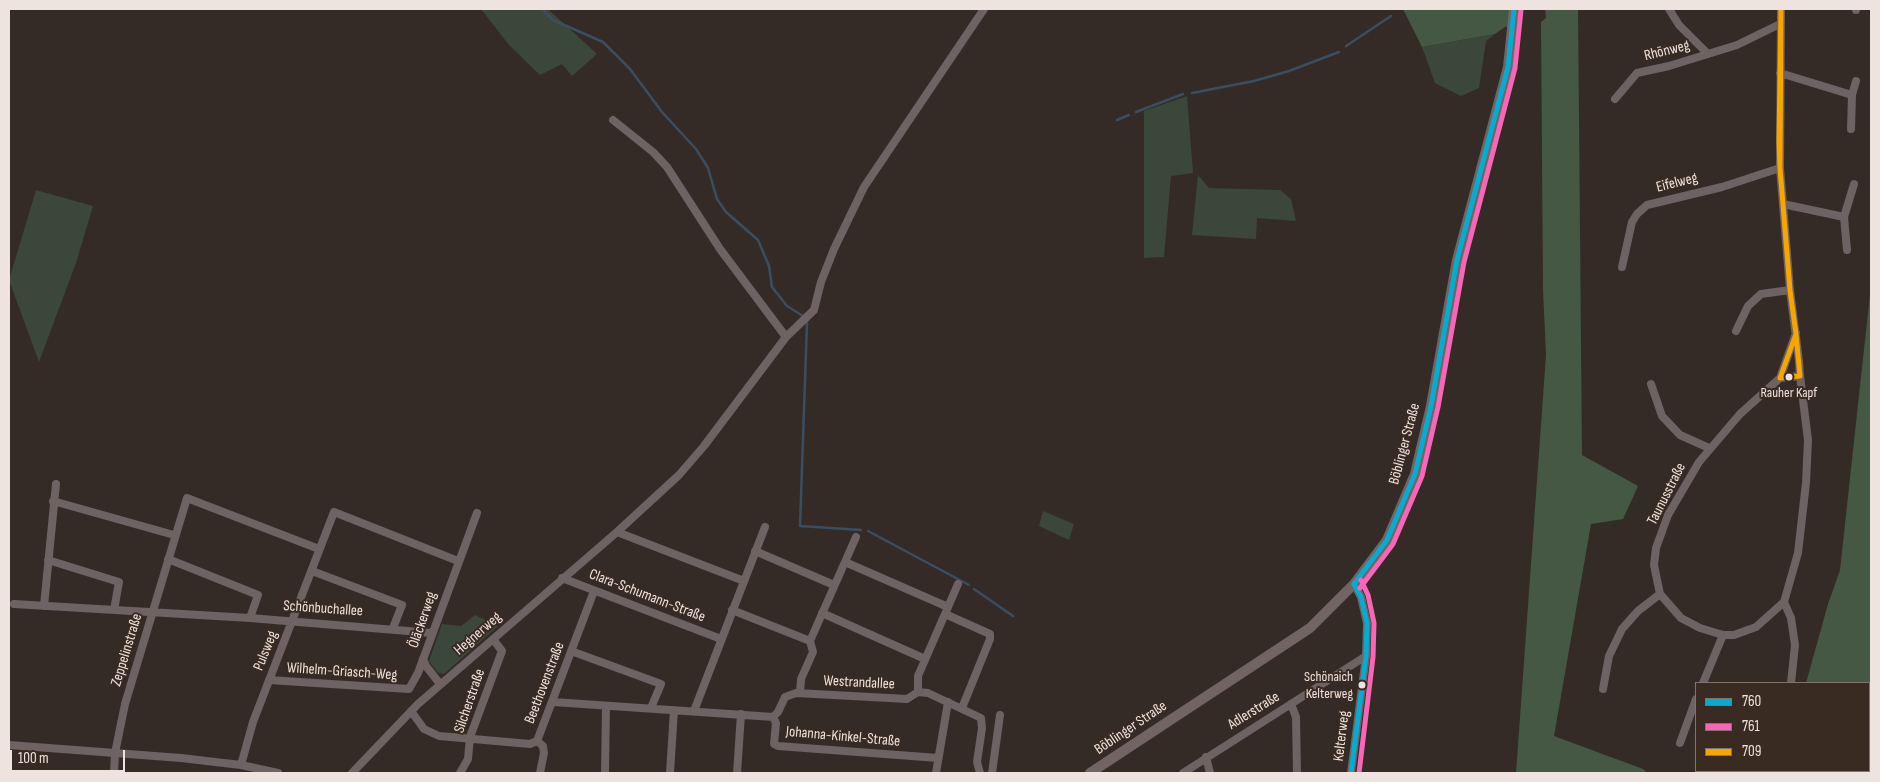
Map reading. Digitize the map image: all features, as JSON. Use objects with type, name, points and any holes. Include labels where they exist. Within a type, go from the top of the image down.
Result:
[{"type":"main road","name":"Böblinger Straße","points":[[1090,773],[1310,628],[1354,584],[1387,540],[1415,474],[1431,406],[1457,260],[1508,67],[1514,9]]},
{"type":"street","name":"Hegnerweg","points":[[352,773],[440,684],[617,532],[679,475],[697,454],[786,337],[814,310],[821,282],[834,249],[864,187],[984,9]]},
{"type":"street","name":"Rhönweg","points":[[1669,9],[1678,25],[1708,54]]},
{"type":"street","name":"Taunusstraße","points":[[1781,9],[1780,168],[1790,290],[1796,333],[1808,440],[1806,483],[1798,552],[1784,602],[1756,627],[1734,634],[1723,635],[1700,628],[1681,618],[1660,594],[1654,565],[1656,548],[1668,515],[1683,486],[1709,448],[1740,414],[1780,378],[1796,333]]},
{"type":"street","name":"Rhönweg","points":[[1615,99],[1637,72],[1737,45],[1780,24]]},
{"type":"street","points":[[1780,72],[1852,95]]},
{"type":"street","points":[[1851,129],[1852,95],[1856,81]]},
{"type":"street","points":[[614,120],[654,152],[667,167],[720,249],[786,337]]},
{"type":"street","name":"Eifelweg","points":[[1622,267],[1632,222],[1637,214],[1647,206],[1722,187],[1780,168]]},
{"type":"street","points":[[1847,250],[1844,217],[1854,184]]},
{"type":"street","points":[[1783,204],[1844,217]]},
{"type":"street","points":[[1736,331],[1748,306],[1761,294],[1790,290]]},
{"type":"street","points":[[1780,378],[1800,376]]},
{"type":"street","points":[[1650,384],[1662,416],[1680,435],[1709,448]]},
{"type":"street","points":[[44,606],[56,484]]},
{"type":"street","name":"Zeppelinstraße","points":[[114,773],[115,753],[125,704],[174,535],[187,498],[320,549]]},
{"type":"street","points":[[53,501],[174,535]]},
{"type":"street","name":"Pulsweg","points":[[241,765],[253,722],[334,512],[458,561]]},
{"type":"street","name":"Öläckerweg","points":[[440,684],[423,659],[477,513]]},
{"type":"street","points":[[694,711],[765,527]]},
{"type":"street","points":[[617,532],[744,581]]},
{"type":"street","points":[[553,702],[773,717],[778,712],[785,697],[800,694],[801,679],[813,652],[810,641],[856,537]]},
{"type":"street","points":[[755,551],[834,584]]},
{"type":"street","points":[[168,559],[258,595],[250,618]]},
{"type":"street","points":[[48,560],[119,582],[114,610]]},
{"type":"street","points":[[845,562],[947,610],[990,634],[990,639],[962,708]]},
{"type":"street","name":"Schönbuchallee","points":[[312,571],[402,606],[393,628]]},
{"type":"street","name":"Clara-Schumann-Straße","points":[[562,578],[722,639]]},
{"type":"street","points":[[958,584],[918,676],[918,692],[928,693],[976,714],[982,723],[977,762],[980,773]]},
{"type":"street","name":"Kelterweg","points":[[1351,773],[1366,656],[1367,624],[1361,597],[1354,584]]},
{"type":"street","name":"Beethovenstraße","points":[[411,712],[424,729],[440,736],[470,737],[530,744],[537,740],[594,591]]},
{"type":"street","points":[[1603,689],[1609,656],[1622,629],[1638,611],[1660,594]]},
{"type":"street","points":[[1784,602],[1791,618],[1795,645],[1791,682]]},
{"type":"street","name":"Schönbuchallee","points":[[14,604],[250,618],[393,628],[432,633]]},
{"type":"street","points":[[732,610],[810,641]]},
{"type":"street","points":[[822,613],[926,659]]},
{"type":"street","points":[[1702,682],[1723,635]]},
{"type":"street","name":"Silcherstraße","points":[[460,773],[468,759],[470,737],[502,651],[493,639]]},
{"type":"street","points":[[571,651],[661,684],[651,708]]},
{"type":"street","name":"Adlerstraße","points":[[1183,773],[1366,656]]},
{"type":"street","name":"Wilhelm-Griasch-Weg","points":[[270,680],[406,690],[412,686],[423,659]]},
{"type":"street","name":"Westrandallee","points":[[800,694],[907,699],[918,692]]},
{"type":"street","points":[[1680,743],[1695,701]]},
{"type":"street","points":[[936,773],[948,702]]},
{"type":"street","points":[[1291,704],[1296,717],[1297,773]]},
{"type":"street","points":[[605,773],[606,706]]},
{"type":"street","points":[[670,773],[674,710]]},
{"type":"street","points":[[737,773],[742,714]]},
{"type":"street","points":[[992,773],[1000,716]]},
{"type":"street","name":"Johanna-Kinkel-Straße","points":[[773,717],[776,723],[774,744],[778,746],[938,758]]},
{"type":"street","points":[[537,740],[543,746],[544,753],[540,773]]},
{"type":"street","points":[[9,745],[241,765],[278,773]]},
{"type":"street","points":[[1206,757],[1210,773]]},
{"type":"green space","points":[[481,9],[548,9],[597,54],[572,76],[562,64],[540,75],[509,45]]},
{"type":"green space","points":[[1403,9],[1514,9],[1514,26],[1505,27],[1495,34],[1422,47]]},
{"type":"green space","points":[[1545,9],[1578,9],[1582,455],[1638,486],[1623,519],[1591,524],[1554,736],[1643,769],[1647,773],[1516,773],[1546,355],[1543,290],[1541,22],[1546,18]]},
{"type":"green space","points":[[1495,34],[1486,41],[1479,88],[1461,96],[1435,83],[1422,47]]},
{"type":"green space","points":[[1187,96],[1193,173],[1171,176],[1164,257],[1144,258],[1144,111]]},
{"type":"green space","points":[[1198,175],[1209,188],[1280,190],[1291,199],[1296,221],[1257,218],[1256,239],[1192,235]]},
{"type":"green space","points":[[36,190],[93,206],[76,263],[39,362],[9,280]]},
{"type":"green space","points":[[1871,285],[1871,773],[1724,773],[1870,772],[1870,682],[1806,682],[1828,604],[1840,570]]},
{"type":"green space","points":[[1043,511],[1074,524],[1069,540],[1039,526]]},
{"type":"green space","points":[[475,615],[498,626],[444,674],[438,673],[429,661],[442,624],[461,626]]},
{"type":"waterway","points":[[542,9],[553,20],[603,42],[630,69],[662,112],[696,149],[708,168],[717,199],[726,212],[758,240],[769,266],[772,287],[787,306],[803,316]]},
{"type":"waterway","points":[[1346,46],[1391,16]]},
{"type":"waterway","points":[[1192,93],[1254,81],[1289,71],[1339,52]]},
{"type":"waterway","points":[[1136,112],[1183,94]]},
{"type":"waterway","points":[[1117,120],[1129,115]]},
{"type":"waterway","points":[[807,323],[800,526],[861,530]]},
{"type":"waterway","points":[[868,531],[969,585]]},
{"type":"waterway","points":[[974,589],[1013,616]]},
{"type":"transit line","name":"760","points":[[1354,584],[1387,540],[1415,474],[1431,406],[1457,260],[1508,67],[1514,9]]},
{"type":"transit line","name":"709","points":[[1781,9],[1780,168],[1779,141],[1781,9]]},
{"type":"transit line","name":"761","points":[[1360,588],[1393,544],[1422,476],[1438,407],[1464,262],[1515,68],[1521,10]]},
{"type":"transit line","name":"709","points":[[1780,168],[1790,290]]},
{"type":"transit line","name":"709","points":[[1780,168],[1790,290]]},
{"type":"transit line","name":"709","points":[[1790,290],[1796,334]]},
{"type":"transit line","name":"709","points":[[1790,290],[1796,334]]},
{"type":"transit line","name":"709","points":[[1796,334],[1800,376],[1780,378],[1796,334]]},
{"type":"transit line","name":"761","points":[[1359,773],[1373,657],[1374,623],[1368,595],[1361,580]]},
{"type":"transit line","name":"760","points":[[1351,773],[1366,656],[1367,623],[1361,597],[1354,584]]},
{"type":"place","name":"Rauher Kapf","points":[[1789,377]]},
{"type":"place","name":"Schönaich Kelterweg","points":[[1362,685]]}]
